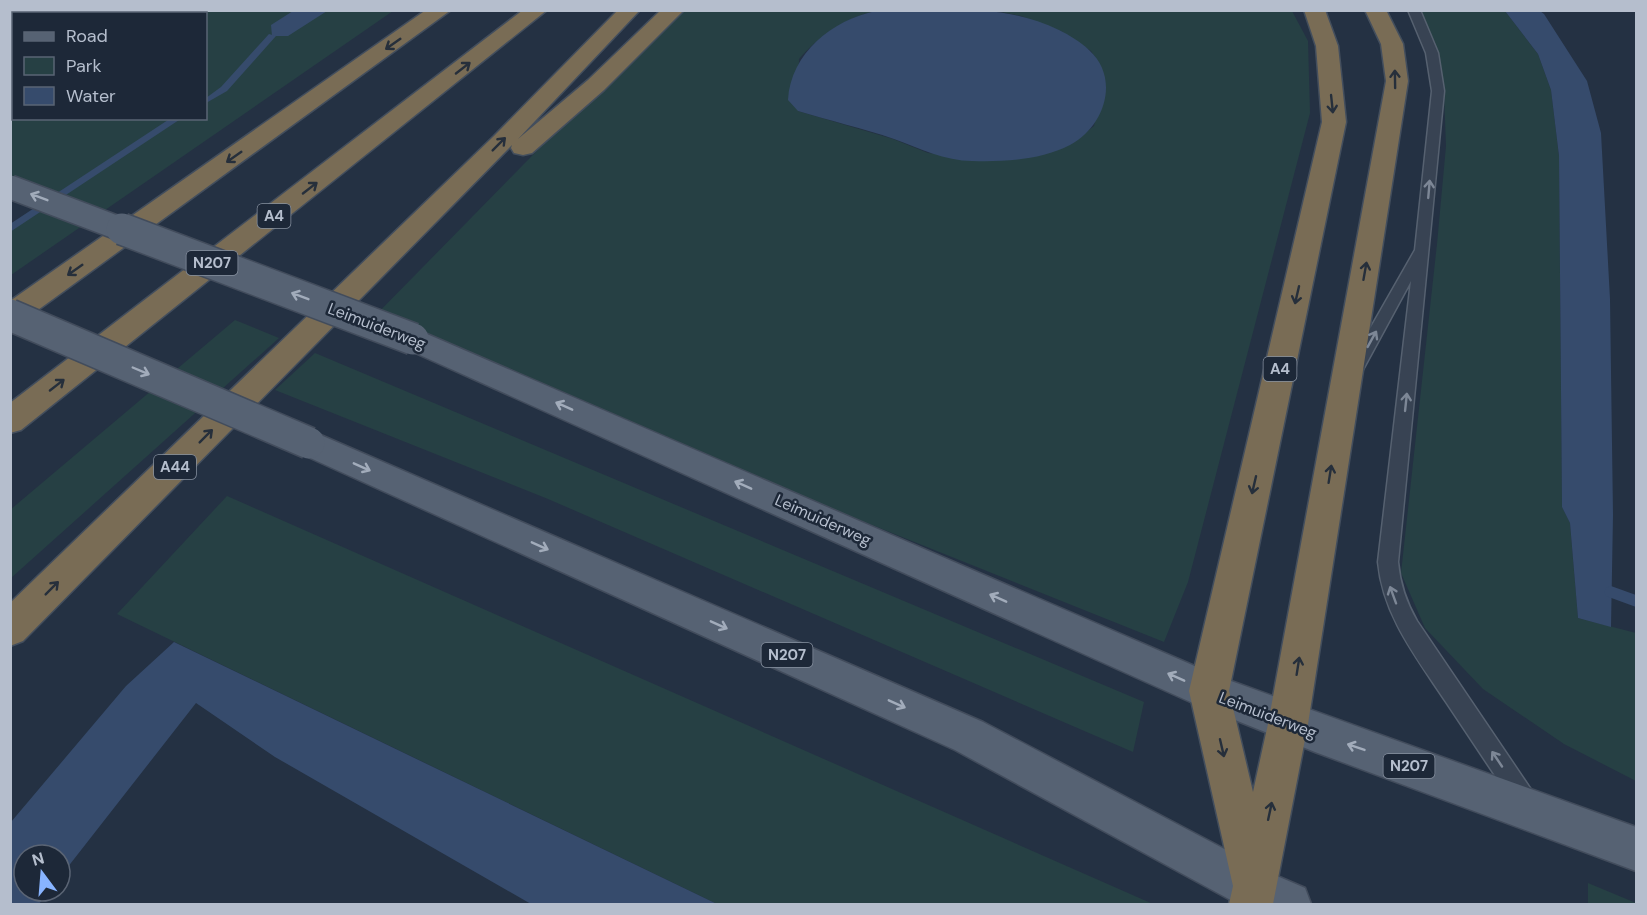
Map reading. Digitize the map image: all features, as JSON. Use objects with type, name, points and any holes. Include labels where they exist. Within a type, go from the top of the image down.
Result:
[{"type":"highway","points":[[10,316],[441,10]]},
{"type":"highway","name":"A4","points":[[10,421],[537,10]]},
{"type":"highway","name":"A44","points":[[10,629],[339,304],[630,10]]},
{"type":"highway","points":[[339,304],[596,85],[674,10]]},
{"type":"highway","name":"A4","points":[[1209,691],[1334,122],[1327,46],[1314,10]]},
{"type":"highway","points":[[1265,899],[1288,724],[1397,81],[1392,44],[1375,10]]},
{"type":"highway","points":[[1209,691],[1265,899]]},
{"type":"main road","name":"Leimuiderweg","points":[[10,187],[413,339],[1288,724],[1530,808],[1636,849]]},
{"type":"main road","name":"N207","points":[[10,316],[309,443],[969,736],[1265,899]]},
{"type":"lane","points":[[1414,10],[1432,53],[1438,91],[1388,562],[1390,585],[1399,612],[1530,808]]},
{"type":"lane","points":[[1344,391],[1423,247]]},
{"type":"green space","points":[[11,11],[393,11],[11,275],[11,227],[53,200],[11,183]]},
{"type":"green space","points":[[684,11],[876,11],[854,18],[834,29],[799,59],[798,111],[893,139],[928,153],[993,161],[1036,156],[1072,143],[1094,126],[1104,75],[1091,51],[1061,31],[1021,16],[997,11],[1292,11],[1308,41],[1310,113],[1188,582],[1164,642],[368,323],[581,106]]},
{"type":"green space","points":[[1417,11],[1505,11],[1538,54],[1551,90],[1559,156],[1562,507],[1570,523],[1578,618],[1636,633],[1636,781],[1564,744],[1483,689],[1425,628],[1401,573],[1446,146],[1444,93],[1435,42]]},
{"type":"green space","points":[[235,320],[279,338],[11,578],[10,510]]},
{"type":"green space","points":[[315,353],[1144,702],[1133,752],[548,499],[275,390]]},
{"type":"green space","points":[[227,496],[1153,904],[717,904],[117,614]]},
{"type":"green space","points":[[1588,883],[1636,903],[1636,904],[1588,904]]},
{"type":"water","points":[[946,9],[992,11],[1037,21],[1059,30],[1082,44],[1099,62],[1106,88],[1099,115],[1082,137],[1059,150],[1022,159],[984,161],[942,156],[882,135],[798,111],[788,100],[791,83],[806,54],[817,41],[844,22],[876,11]]},
{"type":"water","points":[[293,11],[327,11],[288,36],[272,36],[271,25]]},
{"type":"water","points":[[1505,11],[1540,11],[1544,14],[1587,81],[1601,133],[1610,299],[1613,515],[1611,627],[1578,618],[1570,523],[1562,507],[1559,156],[1551,90],[1538,54]]},
{"type":"water","points":[[174,642],[717,904],[531,904],[275,757],[196,703],[72,862],[72,843],[12,843],[12,903],[40,903],[11,904],[11,822],[126,686]]},
{"type":"waterway","points":[[207,100],[224,89],[272,36]]},
{"type":"waterway","points":[[10,229],[175,120]]},
{"type":"waterway","points":[[1611,592],[1636,601]]}]
